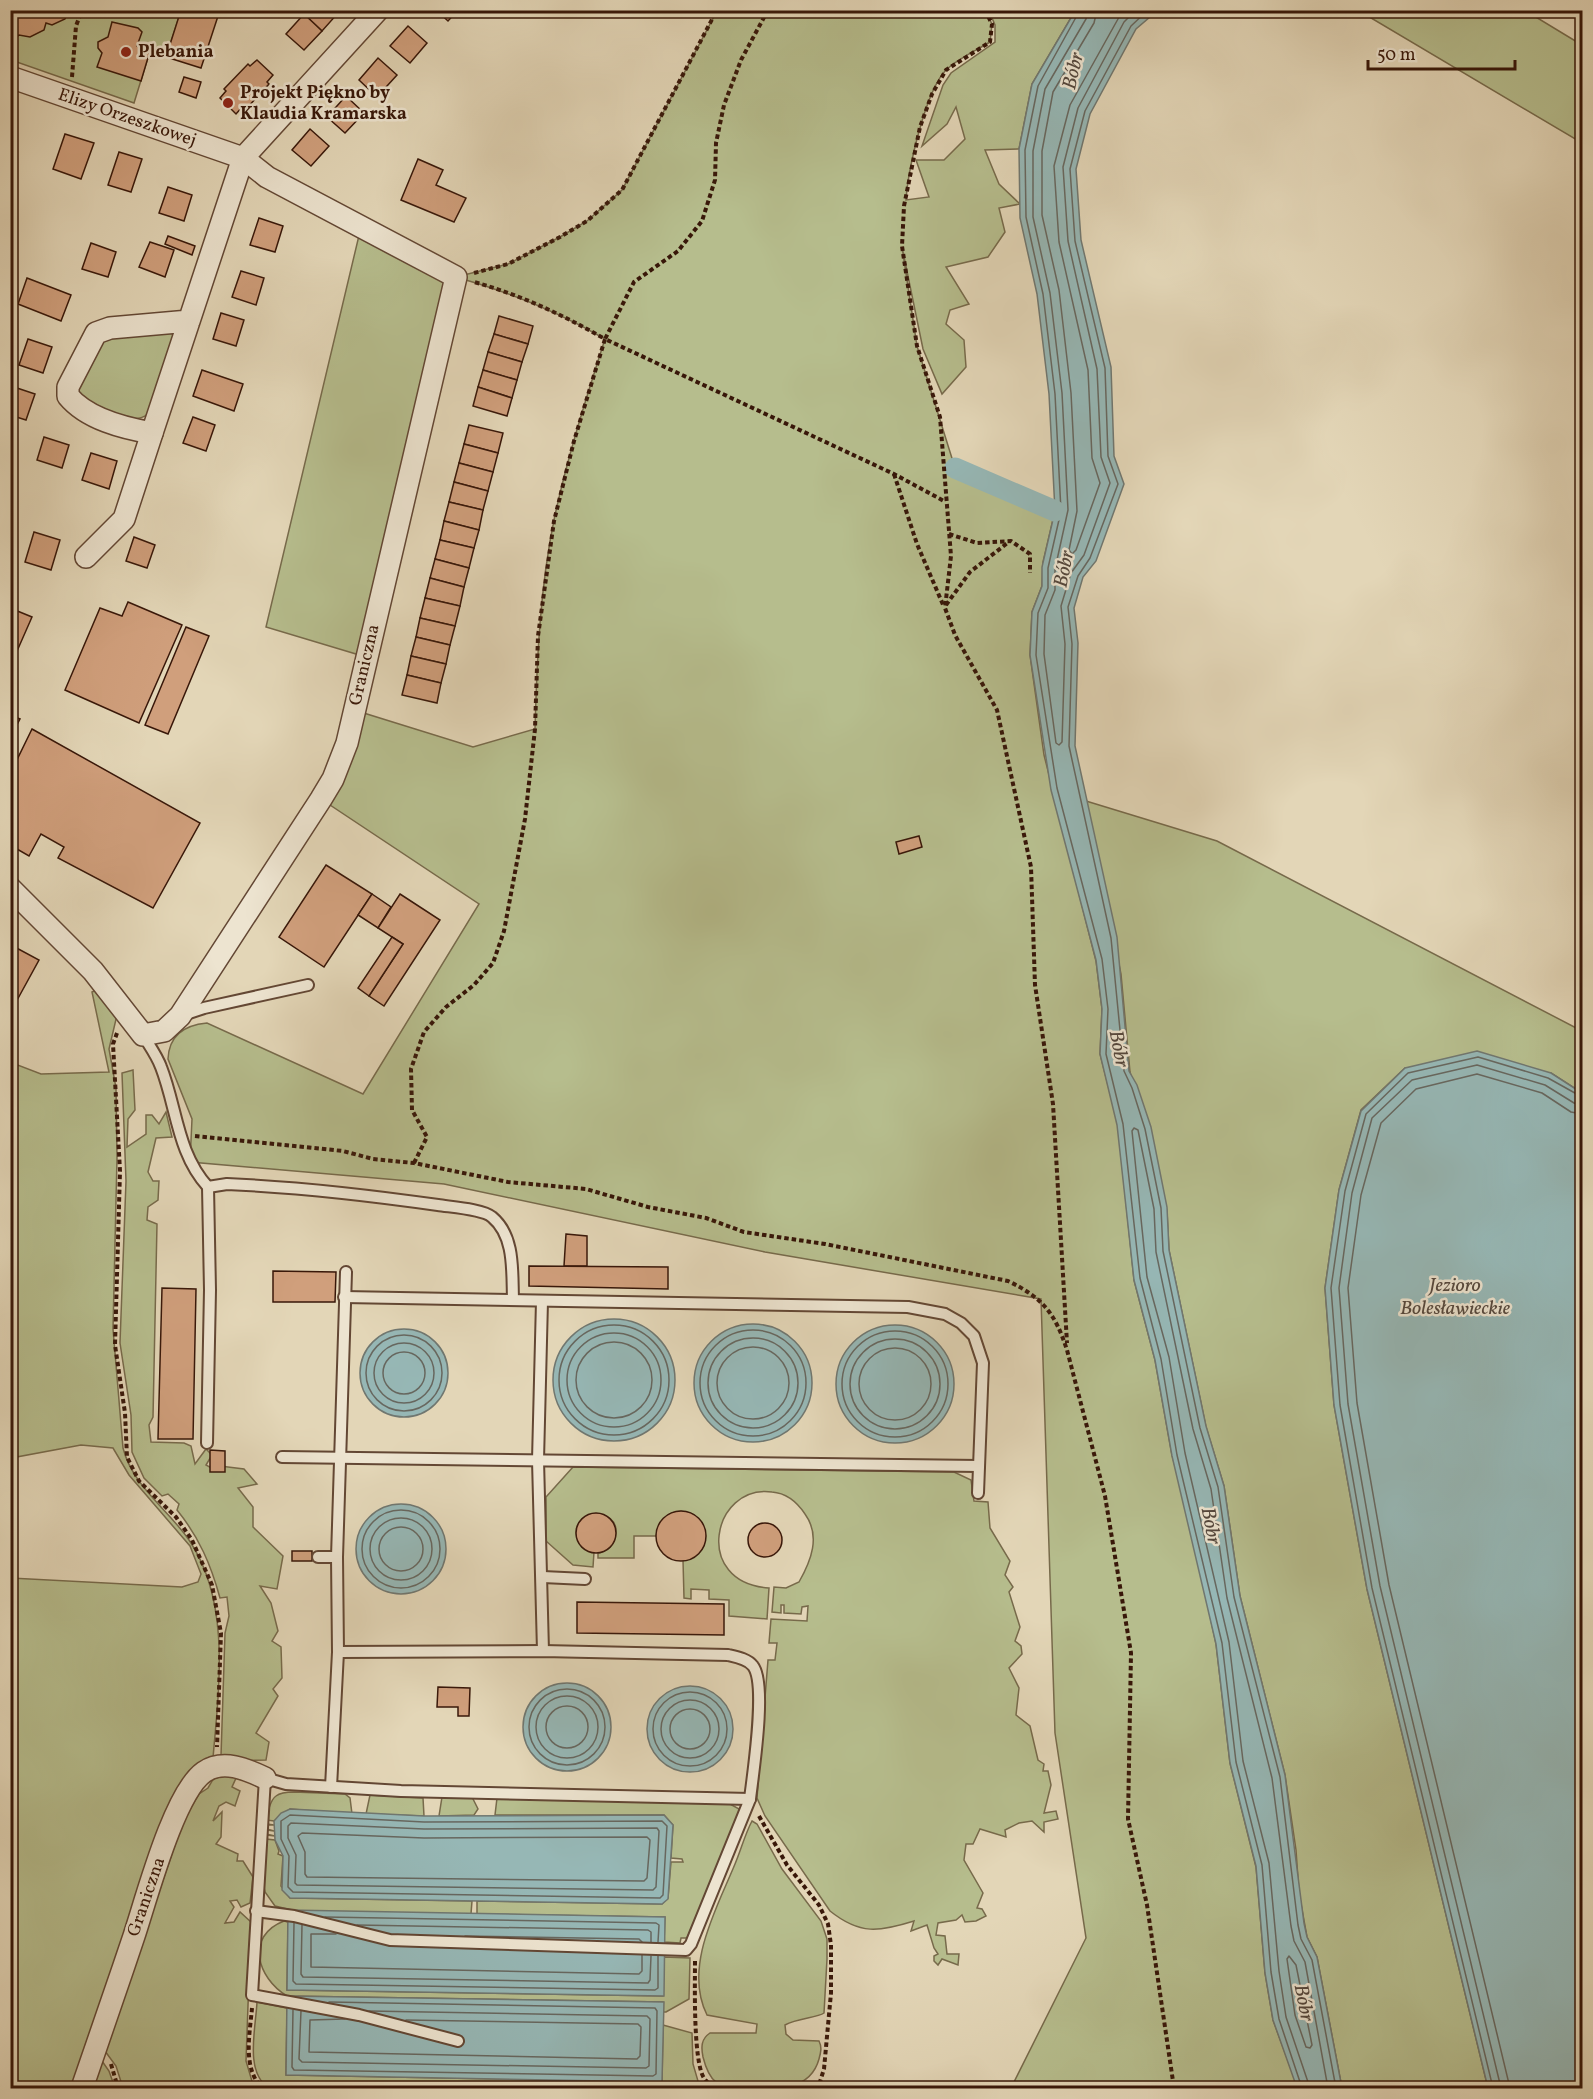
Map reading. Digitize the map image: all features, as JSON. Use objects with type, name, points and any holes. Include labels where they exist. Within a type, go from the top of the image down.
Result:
[{"type":"street","points":[[86,557],[124,519],[243,158],[378,10]]},
{"type":"street","name":"Elizy Orzeszkowej","points":[[10,77],[243,158]]},
{"type":"street","points":[[243,158],[267,177],[456,277]]},
{"type":"street","name":"Graniczna","points":[[143,1035],[164,1031],[180,1016],[333,779],[347,743],[456,277]]},
{"type":"street","points":[[152,433],[128,429],[78,408],[68,396],[68,387],[96,333],[110,328],[189,321]]},
{"type":"street","points":[[10,888],[66,941],[143,1035]]},
{"type":"street","points":[[216,1767],[238,1766],[265,1778]]},
{"type":"street","name":"Graniczna","points":[[82,2088],[181,1805],[194,1782],[204,1772],[216,1767]]},
{"type":"lane","points":[[180,1016],[204,1008],[308,985]]},
{"type":"lane","points":[[143,1035],[161,1066],[179,1135],[195,1172],[208,1187],[210,1290],[207,1443]]},
{"type":"lane","points":[[208,1187],[227,1184],[258,1185],[347,1193],[490,1215],[505,1233],[512,1259],[513,1299]]},
{"type":"lane","points":[[331,1787],[338,1652],[337,1557],[346,1272]]},
{"type":"lane","points":[[344,1297],[908,1307],[945,1314],[961,1323],[974,1336],[983,1364],[978,1493]]},
{"type":"lane","points":[[542,1301],[538,1460],[543,1576],[543,1651]]},
{"type":"lane","points":[[282,1457],[979,1466]]},
{"type":"lane","points":[[318,1557],[337,1557]]},
{"type":"lane","points":[[543,1576],[585,1579]]},
{"type":"lane","points":[[256,1911],[294,1916],[390,1940],[688,1949],[750,1799],[761,1691],[754,1667],[745,1660],[728,1655],[543,1651],[338,1652]]},
{"type":"lane","points":[[458,2041],[359,2015],[252,1995],[265,1778],[286,1784],[331,1787],[750,1799]]},
{"type":"path","points":[[72,85],[76,26],[82,10]]},
{"type":"path","points":[[456,277],[508,264],[560,237],[587,221],[622,190],[717,10]]},
{"type":"path","points":[[414,1163],[427,1137],[412,1110],[411,1069],[424,1032],[446,1007],[474,985],[493,963],[504,931],[525,819],[535,729],[538,636],[554,521],[574,441],[605,339],[634,282],[678,251],[702,221],[715,180],[716,144],[724,105],[741,60],[768,10]]},
{"type":"path","points":[[945,608],[951,556],[940,417],[917,346],[906,286],[902,246],[904,206],[920,127],[932,94],[946,70],[990,42],[992,24],[986,10]]},
{"type":"path","points":[[456,277],[508,291],[566,316],[605,339],[894,474],[945,501]]},
{"type":"path","points":[[894,474],[931,580],[955,635],[997,710],[1031,867],[1035,985],[1053,1104],[1067,1350]]},
{"type":"path","points":[[949,534],[977,543],[1011,541],[1030,554],[1030,573]]},
{"type":"path","points":[[945,608],[956,588],[970,572],[1011,541]]},
{"type":"path","points":[[124,1009],[113,1044],[120,1171],[115,1345],[125,1413],[127,1457],[140,1481],[176,1517],[192,1540],[212,1585],[219,1612],[222,1643],[216,1767]]},
{"type":"path","points":[[179,1135],[343,1151],[373,1159],[414,1163],[508,1182],[586,1189],[648,1207],[706,1218],[744,1232],[836,1247],[1008,1281],[1030,1292],[1045,1304],[1060,1328],[1067,1350],[1105,1496],[1131,1653],[1128,1819],[1147,1905],[1174,2088]]},
{"type":"path","points":[[750,1799],[787,1865],[819,1905],[828,1924],[831,1945],[831,1994],[824,2069],[818,2088]]},
{"type":"path","points":[[688,1949],[695,1960],[696,2019],[702,2077],[709,2087],[719,2088]]},
{"type":"path","points":[[252,1995],[249,2061],[254,2079],[262,2088]]},
{"type":"green space","points":[[11,11],[181,11],[166,57],[150,51],[134,103],[11,60]]},
{"type":"green space","points":[[717,11],[985,11],[992,24],[990,42],[947,69],[932,94],[914,151],[906,200],[929,197],[916,160],[944,160],[965,139],[956,107],[947,124],[922,146],[943,85],[951,73],[995,42],[995,25],[989,11],[1075,11],[1032,84],[1019,149],[985,150],[999,184],[1020,204],[999,208],[1005,232],[988,257],[946,267],[969,304],[950,310],[946,324],[964,340],[966,367],[942,394],[923,349],[902,247],[917,346],[955,468],[1055,511],[1043,562],[1042,586],[1032,612],[1030,655],[1044,755],[1096,961],[1102,1009],[1100,1054],[1118,1124],[1134,1280],[1155,1360],[1172,1455],[1189,1518],[1216,1644],[1230,1763],[1256,1867],[1265,1973],[1273,2020],[1298,2088],[1011,2088],[1086,1938],[1055,1733],[1041,1299],[765,1252],[444,1184],[190,1162],[192,1119],[168,1059],[171,1044],[180,1033],[192,1026],[207,1023],[363,1094],[479,904],[321,799],[354,710],[473,747],[535,729],[540,624],[549,546],[571,451],[605,339],[532,303],[456,277],[508,264],[560,237],[587,221],[622,190]]},
{"type":"green space","points":[[1373,11],[1526,11],[1582,45],[1582,143],[1366,15]]},
{"type":"green space","points":[[361,227],[456,277],[366,657],[266,627]]},
{"type":"green space","points":[[172,331],[175,333],[148,414],[141,418],[124,418],[80,400],[78,389],[102,339]]},
{"type":"green space","points":[[1086,801],[1217,841],[1582,1031],[1582,1093],[1551,1073],[1405,1068],[1361,1110],[1339,1190],[1325,1288],[1334,1405],[1367,1589],[1488,2088],[1342,2088],[1317,1957],[1307,1937],[1299,1893],[1296,1850],[1285,1775],[1240,1596],[1224,1486],[1206,1427],[1169,1250],[1167,1211],[1130,1072],[1121,974]]},
{"type":"green space","points":[[97,990],[117,1015],[109,1049],[116,1088],[117,1158],[113,1329],[123,1448],[142,1486],[180,1528],[202,1564],[217,1618],[218,1703],[213,1758],[207,1762],[75,2088],[11,2088],[11,1578],[182,1587],[198,1582],[201,1574],[190,1546],[129,1475],[113,1448],[81,1445],[11,1458],[10,1062],[41,1074],[109,1072],[92,992]]},
{"type":"green space","points":[[133,1070],[135,1110],[128,1119],[127,1147],[146,1134],[146,1115],[152,1115],[159,1124],[166,1112],[172,1137],[156,1138],[148,1172],[153,1181],[159,1181],[158,1200],[148,1207],[147,1220],[157,1224],[153,1417],[149,1425],[151,1442],[184,1443],[191,1446],[195,1464],[206,1449],[212,1455],[206,1465],[213,1469],[220,1466],[244,1469],[257,1484],[238,1488],[253,1507],[253,1527],[283,1556],[277,1589],[260,1586],[271,1603],[278,1631],[272,1641],[281,1647],[282,1678],[273,1689],[278,1696],[256,1733],[269,1742],[266,1760],[226,1761],[221,1756],[225,1633],[229,1616],[227,1597],[220,1598],[203,1552],[192,1530],[177,1510],[179,1504],[168,1494],[162,1496],[144,1478],[132,1452],[131,1415],[120,1343],[126,1181],[122,1073]]},
{"type":"green space","points":[[573,1467],[954,1472],[971,1480],[974,1501],[988,1502],[990,1528],[1010,1561],[1005,1575],[1013,1587],[1009,1592],[1020,1627],[1015,1641],[1021,1646],[1022,1654],[1009,1668],[1019,1688],[1016,1715],[1030,1726],[1038,1760],[1044,1764],[1043,1771],[1048,1771],[1051,1785],[1044,1813],[1056,1811],[1058,1819],[1044,1822],[1044,1832],[1032,1821],[1019,1823],[1005,1830],[1006,1837],[980,1829],[973,1844],[966,1844],[964,1860],[983,1893],[977,1908],[982,1909],[986,1916],[976,1921],[965,1922],[962,1915],[956,1920],[938,1923],[936,1935],[945,1936],[947,1954],[959,1954],[958,1965],[942,1959],[938,1965],[934,1961],[934,1956],[938,1954],[927,1925],[911,1931],[914,1921],[880,1929],[861,1928],[830,1911],[765,1816],[757,1798],[768,1660],[775,1660],[777,1643],[769,1643],[771,1619],[807,1621],[808,1606],[802,1607],[801,1614],[784,1613],[784,1605],[781,1605],[781,1613],[772,1612],[774,1587],[786,1588],[799,1582],[810,1557],[812,1531],[810,1522],[802,1510],[795,1502],[782,1494],[772,1492],[751,1494],[735,1503],[724,1518],[719,1535],[720,1553],[729,1570],[745,1582],[769,1588],[767,1619],[729,1616],[729,1600],[709,1599],[709,1590],[691,1589],[691,1599],[684,1598],[683,1560],[697,1554],[705,1537],[703,1526],[690,1513],[682,1511],[665,1517],[659,1525],[656,1536],[634,1536],[634,1558],[598,1558],[598,1553],[613,1544],[615,1526],[610,1519],[602,1515],[592,1515],[584,1519],[578,1525],[576,1535],[582,1547],[594,1552],[593,1567],[573,1565],[546,1541],[546,1497]]},
{"type":"green space","points":[[215,1776],[237,1776],[232,1787],[240,1791],[235,1806],[226,1802],[219,1806],[213,1821],[222,1812],[221,1837],[216,1844],[238,1854],[237,1861],[243,1861],[253,1877],[250,1903],[241,1907],[237,1900],[230,1901],[234,1907],[225,1923],[234,1922],[240,1912],[251,1922],[246,2061],[254,2088],[123,2088],[116,2066],[105,2051],[183,1821],[199,1794],[208,1788]]},
{"type":"green space","points":[[294,1792],[345,1794],[350,1798],[352,1814],[290,1809],[274,1821],[267,1820],[267,1824],[274,1825],[267,1825],[267,1829],[274,1831],[267,1830],[266,1834],[275,1836],[266,1835],[266,1839],[275,1840],[278,1854],[283,1856],[281,1886],[290,1898],[472,1901],[471,1914],[350,1924],[275,1906],[265,1892],[263,1883],[264,1850],[266,1823],[268,1811],[276,1796]]},
{"type":"green space","points":[[370,1795],[423,1798],[424,1816],[366,1814]]},
{"type":"green space","points":[[442,1797],[472,1797],[478,1809],[474,1815],[439,1816]]},
{"type":"green space","points":[[497,1798],[730,1804],[741,1810],[687,1938],[681,1938],[680,1943],[664,1942],[665,1917],[477,1914],[477,1901],[662,1904],[668,1898],[671,1862],[683,1862],[682,1859],[671,1858],[673,1825],[664,1815],[495,1815]]},
{"type":"green space","points":[[752,1821],[757,1824],[782,1869],[821,1921],[827,1939],[824,2013],[785,2025],[786,2034],[793,2040],[819,2041],[821,2050],[819,2059],[808,2078],[800,2083],[780,2088],[732,2087],[720,2084],[709,2074],[702,2050],[703,2041],[710,2033],[756,2033],[757,2024],[707,2015],[701,1997],[699,1977],[705,1938]]},
{"type":"green space","points":[[284,1921],[288,1922],[287,1990],[663,1996],[664,1957],[690,1958],[689,1999],[663,2012],[663,2002],[287,1996],[268,1979],[260,1957],[260,1947],[264,1937],[272,1928]]},
{"type":"green space","points":[[257,2002],[287,2008],[286,2075],[662,2082],[663,2025],[692,2033],[693,2064],[698,2081],[693,2088],[269,2088],[256,2072],[254,2061]]},
{"type":"green space","points":[[102,2061],[109,2071],[115,2088],[91,2088]]},
{"type":"water","name":"Bóbr","points":[[1075,11],[1157,11],[1136,29],[1090,114],[1076,169],[1081,240],[1111,367],[1114,456],[1124,484],[1096,561],[1083,577],[1074,608],[1078,643],[1075,746],[1117,937],[1129,1071],[1137,1085],[1151,1127],[1167,1207],[1169,1250],[1206,1426],[1224,1486],[1240,1596],[1285,1775],[1304,1923],[1307,1937],[1317,1957],[1342,2088],[1297,2088],[1273,2020],[1265,1973],[1256,1866],[1230,1763],[1216,1644],[1172,1456],[1155,1360],[1134,1280],[1117,1125],[1100,1054],[1102,1009],[1096,960],[1051,790],[1030,655],[1032,612],[1042,586],[1042,567],[1055,511],[1049,394],[1037,294],[1020,218],[1019,149],[1032,84]]},
{"type":"water","name":"Jezioro Bolesławieckie","points":[[1477,1051],[1551,1073],[1582,1093],[1582,2088],[1488,2088],[1367,1589],[1334,1405],[1325,1288],[1339,1190],[1361,1111],[1405,1068]]},
{"type":"water","points":[[614,1319],[637,1324],[657,1337],[670,1357],[675,1380],[670,1403],[657,1423],[637,1436],[614,1441],[591,1436],[571,1423],[558,1403],[553,1380],[558,1357],[571,1337],[591,1324]]},
{"type":"water","points":[[753,1324],[776,1328],[795,1341],[808,1360],[812,1383],[808,1406],[795,1425],[776,1438],[753,1442],[730,1438],[711,1425],[698,1406],[694,1383],[698,1360],[711,1341],[730,1328]]},
{"type":"water","points":[[895,1325],[928,1335],[944,1351],[954,1384],[944,1417],[928,1433],[895,1443],[862,1433],[846,1417],[836,1384],[846,1351],[862,1335]]},
{"type":"water","points":[[404,1329],[421,1333],[435,1342],[444,1356],[448,1373],[444,1390],[435,1404],[421,1413],[404,1417],[387,1413],[373,1404],[364,1390],[360,1373],[364,1356],[373,1342],[387,1333]]},
{"type":"water","points":[[401,1504],[418,1507],[433,1517],[443,1532],[446,1549],[443,1566],[433,1581],[418,1591],[401,1594],[384,1591],[369,1581],[359,1566],[356,1549],[359,1532],[369,1517],[384,1507]]},
{"type":"water","points":[[567,1683],[584,1686],[598,1696],[608,1710],[611,1727],[608,1744],[598,1758],[584,1768],[567,1771],[550,1768],[536,1758],[526,1744],[523,1727],[526,1710],[536,1696],[550,1686]]},
{"type":"water","points":[[690,1686],[706,1690],[720,1699],[729,1713],[733,1729],[729,1745],[720,1759],[706,1768],[690,1772],[674,1768],[660,1759],[651,1745],[647,1729],[651,1713],[660,1699],[674,1690]]},
{"type":"water","points":[[290,1809],[424,1816],[664,1815],[673,1825],[668,1899],[662,1904],[290,1898],[282,1890],[283,1856],[275,1840],[274,1821],[281,1813]]},
{"type":"water","points":[[288,1910],[665,1917],[664,1996],[287,1990]]},
{"type":"water","points":[[287,1996],[664,2002],[662,2082],[286,2075]]},
{"type":"building","points":[[10,10],[63,10],[67,15],[65,19],[52,25],[46,23],[44,30],[30,37],[19,35],[12,41]]},
{"type":"building","points":[[181,10],[220,10],[201,68],[166,57]]},
{"type":"building","points":[[307,10],[338,10],[339,12],[322,31],[304,14]]},
{"type":"building","points":[[436,10],[458,10],[448,21]]},
{"type":"building","points":[[304,14],[322,31],[304,50],[286,34]]},
{"type":"building","name":"Plebania","points":[[112,22],[138,28],[142,32],[137,46],[150,51],[141,81],[97,67],[102,53],[98,48],[98,42],[108,37]]},
{"type":"building","points":[[408,26],[427,43],[410,63],[390,46]]},
{"type":"building","points":[[378,58],[397,75],[377,97],[359,80]]},
{"type":"building","points":[[257,60],[273,75],[267,82],[269,84],[246,109],[243,106],[236,114],[220,98],[226,91],[224,89],[248,64],[250,66]]},
{"type":"building","points":[[184,77],[201,82],[196,98],[179,92]]},
{"type":"building","points":[[346,96],[364,113],[345,133],[327,117]]},
{"type":"building","points":[[310,129],[329,146],[311,166],[292,150]]},
{"type":"building","points":[[65,134],[94,143],[81,179],[53,169]]},
{"type":"building","points":[[119,152],[142,159],[131,192],[108,185]]},
{"type":"building","points":[[418,159],[443,170],[436,185],[466,198],[454,222],[401,200]]},
{"type":"building","points":[[168,187],[192,195],[184,221],[159,213]]},
{"type":"building","points":[[259,218],[283,226],[275,252],[250,245]]},
{"type":"building","points":[[168,236],[195,246],[192,255],[165,244]]},
{"type":"building","points":[[150,242],[174,250],[165,277],[139,267]]},
{"type":"building","points":[[91,243],[116,252],[108,277],[82,269]]},
{"type":"building","points":[[241,271],[264,278],[256,305],[232,297]]},
{"type":"building","points":[[27,278],[71,295],[61,321],[18,304]]},
{"type":"building","points":[[221,313],[244,320],[236,346],[213,339]]},
{"type":"building","points":[[499,316],[533,326],[528,344],[494,334]]},
{"type":"building","points":[[494,334],[528,344],[522,362],[488,352]]},
{"type":"building","points":[[28,339],[52,347],[43,373],[19,365]]},
{"type":"building","points":[[488,352],[522,362],[517,380],[483,370]]},
{"type":"building","points":[[202,370],[243,384],[234,411],[193,396]]},
{"type":"building","points":[[483,370],[517,380],[512,398],[478,387]]},
{"type":"building","points":[[11,386],[35,394],[26,420],[10,415]]},
{"type":"building","points":[[478,387],[512,398],[507,416],[473,406]]},
{"type":"building","points":[[193,417],[215,425],[206,451],[183,443]]},
{"type":"building","points":[[469,425],[503,433],[498,453],[464,444]]},
{"type":"building","points":[[44,437],[69,445],[62,468],[37,460]]},
{"type":"building","points":[[464,444],[498,453],[493,472],[459,463]]},
{"type":"building","points":[[91,453],[117,461],[109,489],[82,480]]},
{"type":"building","points":[[459,463],[493,472],[488,491],[454,482]]},
{"type":"building","points":[[454,482],[488,491],[483,510],[449,502]]},
{"type":"building","points":[[449,502],[483,510],[479,530],[444,521]]},
{"type":"building","points":[[444,521],[479,530],[474,548],[440,540]]},
{"type":"building","points":[[34,532],[60,540],[51,570],[25,562]]},
{"type":"building","points":[[134,537],[155,545],[147,568],[126,561]]},
{"type":"building","points":[[440,540],[474,548],[469,568],[435,559]]},
{"type":"building","points":[[435,559],[469,568],[464,587],[430,578]]},
{"type":"building","points":[[430,578],[464,587],[460,606],[425,598]]},
{"type":"building","points":[[425,598],[460,606],[455,626],[420,618]]},
{"type":"building","points":[[128,602],[182,625],[139,723],[65,690],[100,608],[122,616]]},
{"type":"building","points":[[10,608],[32,617],[10,667]]},
{"type":"building","points":[[420,618],[455,626],[450,645],[416,637]]},
{"type":"building","points":[[186,627],[209,636],[168,734],[145,725]]},
{"type":"building","points":[[416,637],[450,645],[446,664],[411,656]]},
{"type":"building","points":[[411,656],[446,664],[441,683],[407,675]]},
{"type":"building","points":[[407,675],[441,683],[437,703],[402,695]]},
{"type":"building","points":[[10,715],[20,719],[10,738]]},
{"type":"building","points":[[32,729],[200,823],[153,908],[58,858],[64,847],[41,834],[29,856],[10,845],[10,774]]},
{"type":"building","points":[[919,836],[922,847],[899,854],[896,842]]},
{"type":"building","points":[[326,865],[372,894],[324,967],[279,937]]},
{"type":"building","points":[[372,894],[391,907],[378,928],[358,915]]},
{"type":"building","points":[[400,894],[440,920],[384,1006],[369,996],[403,944],[378,928]]},
{"type":"building","points":[[392,937],[403,944],[369,996],[358,988]]},
{"type":"building","points":[[10,945],[39,960],[10,1013]]},
{"type":"building","points":[[566,1234],[587,1236],[587,1266],[564,1266]]},
{"type":"building","points":[[529,1266],[668,1267],[668,1289],[529,1286]]},
{"type":"building","points":[[273,1271],[336,1272],[335,1302],[273,1302]]},
{"type":"building","points":[[162,1288],[196,1289],[193,1439],[158,1439]]},
{"type":"building","points":[[210,1450],[225,1451],[225,1472],[210,1472]]},
{"type":"building","points":[[681,1511],[690,1513],[701,1522],[706,1536],[704,1545],[695,1556],[681,1561],[672,1559],[661,1550],[656,1536],[658,1527],[667,1516]]},
{"type":"building","points":[[596,1513],[610,1519],[616,1533],[610,1547],[596,1553],[582,1547],[576,1533],[582,1519]]},
{"type":"building","points":[[765,1523],[777,1528],[782,1540],[777,1552],[765,1557],[753,1552],[748,1540],[753,1528]]},
{"type":"building","points":[[292,1551],[312,1551],[312,1561],[292,1561]]},
{"type":"building","points":[[577,1602],[724,1604],[724,1635],[577,1633]]},
{"type":"building","points":[[438,1687],[470,1688],[469,1716],[458,1716],[458,1707],[437,1707]]},
{"type":"waterway","points":[[955,468],[1055,511]]},
{"type":"place","name":"Plebania","points":[[126,52]]},
{"type":"place","name":"Projekt Piękno by Klaudia Kramarska","points":[[228,103]]}]
